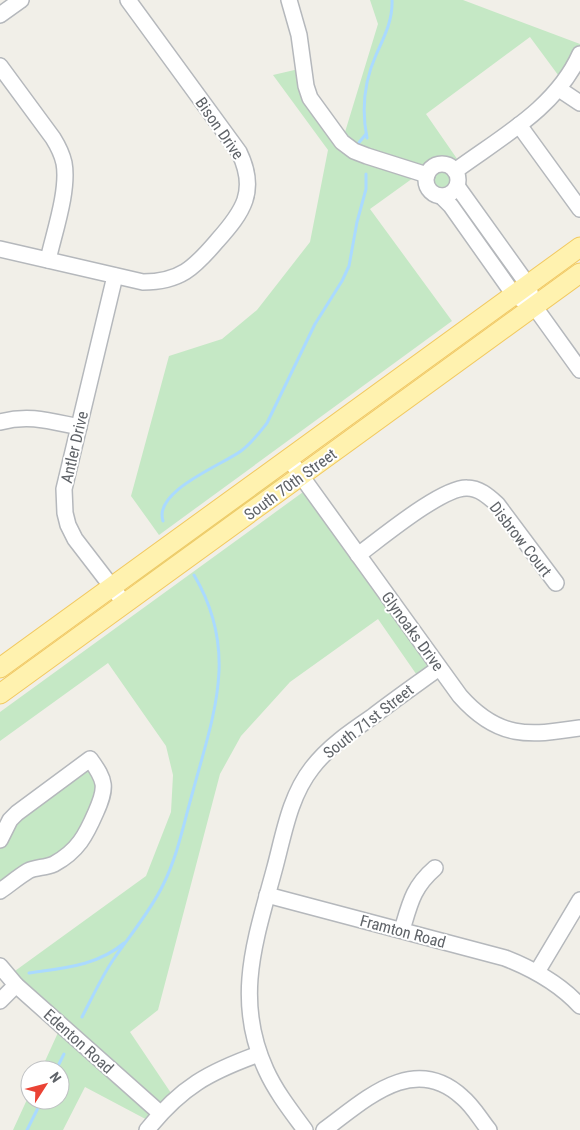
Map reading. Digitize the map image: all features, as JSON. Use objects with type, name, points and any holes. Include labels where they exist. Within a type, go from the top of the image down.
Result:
[{"type":"main road","name":"South 70th Street","points":[[0,668],[580,247]]},
{"type":"main road","name":"South 70th Street","points":[[0,694],[580,273]]},
{"type":"street","points":[[0,15],[21,0]]},
{"type":"street","name":"Bison Drive","points":[[0,248],[115,276],[143,282],[155,282],[179,276],[190,270],[236,220],[246,198],[248,185],[244,163],[239,152],[128,0]]},
{"type":"street","points":[[289,0],[299,35],[306,86],[310,98],[342,142],[354,151],[427,175]]},
{"type":"street","points":[[441,196],[452,193],[456,178],[545,104],[559,89],[580,54]]},
{"type":"street","points":[[0,66],[53,138],[64,163],[64,187],[48,260]]},
{"type":"street","points":[[559,89],[580,103]]},
{"type":"street","points":[[519,124],[580,209]]},
{"type":"street","points":[[521,290],[448,165],[440,164],[433,167],[427,175],[426,182],[429,189],[434,194],[441,196],[451,206],[534,306],[580,370]]},
{"type":"street","name":"Antler Drive","points":[[115,276],[64,489],[65,513],[68,525],[75,538],[125,604]]},
{"type":"street","points":[[0,422],[14,418],[36,418],[79,427]]},
{"type":"street","name":"Glynoaks Drive","points":[[289,459],[460,696],[475,712],[502,728],[530,734],[543,734],[580,728]]},
{"type":"street","name":"Disbrow Court","points":[[358,555],[449,492],[468,488],[486,495],[497,504],[556,583]]},
{"type":"street","name":"South 71st Street","points":[[305,1130],[275,1088],[259,1054],[250,1016],[249,974],[252,955],[292,803],[310,770],[334,745],[440,668]]},
{"type":"street","points":[[0,840],[10,820],[17,813],[90,759],[101,774],[104,789],[103,796],[84,837],[72,850],[54,863],[30,870],[0,891]]},
{"type":"street","points":[[402,930],[417,886],[434,868]]},
{"type":"street","name":"Framton Road","points":[[267,895],[505,958],[537,972],[556,984],[580,1006]]},
{"type":"street","points":[[537,972],[580,900]]},
{"type":"street","name":"Edenton Road","points":[[0,966],[16,985],[160,1113]]},
{"type":"street","points":[[0,1001],[16,985]]},
{"type":"street","points":[[147,1130],[174,1099],[208,1074],[259,1054]]},
{"type":"street","points":[[324,1130],[379,1090],[403,1080],[415,1079],[428,1080],[452,1089],[471,1105],[489,1130]]},
{"type":"green space","points":[[370,0],[463,0],[580,44],[580,54],[564,83],[530,37],[426,114],[462,166],[458,182],[519,273],[506,282],[437,195],[429,189],[426,179],[420,173],[370,209],[452,321],[159,535],[131,496],[169,356],[222,339],[257,310],[310,242],[328,150],[273,75],[303,68],[306,86],[342,142],[378,24]]},
{"type":"green space","points":[[280,479],[281,481],[147,578],[131,584],[275,480]]},
{"type":"green space","points":[[310,487],[439,668],[421,681],[378,619],[290,682],[241,736],[220,774],[158,1010],[130,1032],[175,1099],[153,1123],[85,1087],[63,1130],[13,1130],[22,1110],[70,1110],[70,1060],[46,1060],[61,1026],[8,976],[146,876],[171,812],[173,775],[166,746],[108,663],[0,741],[0,712]]},
{"type":"green space","points":[[90,759],[101,774],[84,837],[0,891],[0,840],[6,828]]},
{"type":"waterway","points":[[367,138],[364,116],[366,85],[385,35],[392,0]]},
{"type":"waterway","points":[[357,145],[366,134]]},
{"type":"waterway","points":[[163,521],[163,510],[168,499],[178,489],[241,451],[267,423],[315,324],[342,281],[349,266],[357,222],[366,189],[366,174]]},
{"type":"waterway","points":[[82,1017],[109,967],[152,905],[168,874],[180,838],[208,735],[218,682],[219,656],[216,630],[208,603],[194,575]]},
{"type":"waterway","points":[[29,973],[79,965],[103,957],[124,943]]},
{"type":"waterway","points":[[61,1060],[64,1054]]},
{"type":"waterway","points":[[27,1130],[37,1110]]}]
